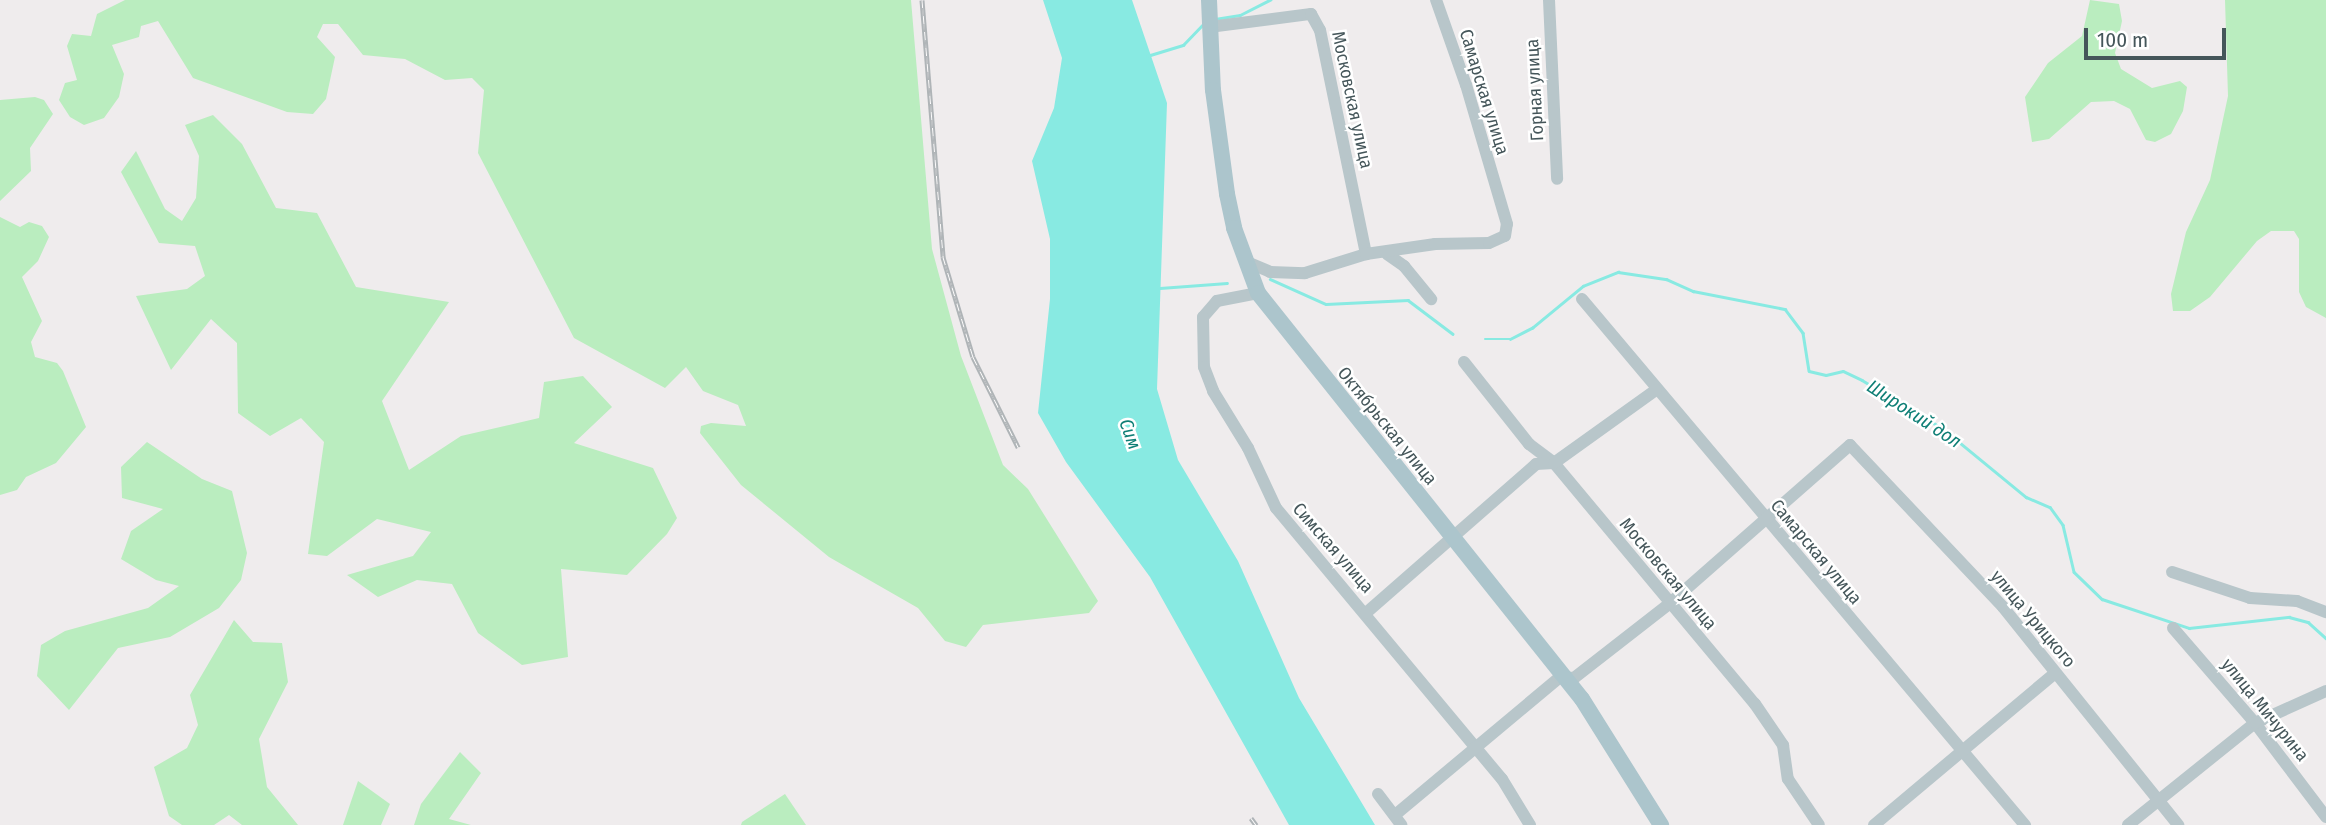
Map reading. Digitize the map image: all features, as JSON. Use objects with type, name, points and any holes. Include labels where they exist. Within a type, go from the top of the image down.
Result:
[{"type":"main road","name":"Октябрьская улица","points":[[1209,0],[1209,27],[1227,194],[1258,293],[1452,539],[1566,678],[1603,727],[1661,825]]},
{"type":"street","name":"Самарская улица","points":[[1387,254],[1435,244],[1489,243],[1505,236],[1507,224],[1466,85],[1436,0]]},
{"type":"street","name":"Горная улица","points":[[1549,0],[1557,179]]},
{"type":"street","name":"Московская улица","points":[[1209,27],[1311,14],[1320,30],[1366,254]]},
{"type":"street","points":[[1247,262],[1270,272],[1305,273],[1366,254],[1387,254],[1405,265],[1431,299]]},
{"type":"street","name":"Симская улица","points":[[1258,293],[1209,306],[1203,317],[1204,367],[1276,508],[1502,779],[1530,825]]},
{"type":"street","name":"Самарская улица","points":[[1582,299],[1958,750],[2025,825]]},
{"type":"street","name":"Московская улица","points":[[1464,362],[1529,444],[1554,463],[1783,745],[1788,779],[1819,825]]},
{"type":"street","points":[[1366,613],[1536,464],[1554,463],[1656,390]]},
{"type":"street","name":"улица Урицкого","points":[[1764,517],[1850,445],[2003,607],[2178,825]]},
{"type":"street","points":[[1378,794],[1398,820],[1475,749],[1560,677],[1574,678],[1669,604],[1764,517]]},
{"type":"street","points":[[2172,572],[2250,598],[2297,601],[2326,612]]},
{"type":"street","name":"улица Мичурина","points":[[2174,628],[2255,723],[2326,817]]},
{"type":"street","points":[[1874,825],[1958,750],[2055,673]]},
{"type":"street","points":[[2128,825],[2255,723],[2326,691]]},
{"type":"green space","points":[[125,0],[911,0],[932,249],[961,356],[1003,465],[1028,489],[1098,601],[1089,613],[983,625],[966,647],[945,641],[918,608],[829,557],[741,485],[700,433],[701,426],[711,423],[746,426],[738,405],[703,391],[686,367],[665,388],[574,338],[478,153],[484,90],[472,78],[445,80],[405,59],[363,55],[338,24],[323,24],[317,37],[335,57],[326,99],[313,114],[287,112],[193,78],[158,21],[141,26],[139,37],[112,45],[124,74],[119,97],[104,118],[84,125],[70,117],[59,100],[65,83],[77,80],[67,46],[72,34],[91,36],[97,14]]},
{"type":"green space","points":[[2090,0],[2119,4],[2122,21],[2115,53],[2121,69],[2152,88],[2180,81],[2187,87],[2183,111],[2171,134],[2155,142],[2146,140],[2130,109],[2114,101],[2091,102],[2049,139],[2032,142],[2025,97],[2048,63],[2082,36]]},
{"type":"green space","points":[[2225,0],[2326,0],[2326,318],[2306,307],[2299,292],[2299,239],[2294,231],[2271,231],[2257,241],[2210,297],[2190,311],[2173,311],[2171,294],[2186,232],[2210,180],[2228,96]]},
{"type":"green space","points":[[35,97],[44,100],[53,114],[30,148],[31,171],[0,201],[0,100]]},
{"type":"green space","points":[[213,115],[242,144],[276,208],[317,213],[356,287],[449,302],[382,401],[409,470],[461,436],[539,418],[544,382],[583,376],[612,407],[574,443],[653,468],[677,518],[667,534],[627,575],[561,569],[568,657],[522,665],[478,633],[452,584],[417,580],[378,597],[347,575],[413,556],[431,532],[377,519],[327,556],[308,554],[324,442],[301,418],[270,436],[238,413],[237,343],[211,319],[171,370],[136,296],[187,289],[205,276],[195,246],[159,243],[121,172],[136,151],[165,209],[182,221],[196,198],[199,156],[185,125]]},
{"type":"green space","points":[[0,217],[20,227],[29,222],[42,226],[49,237],[38,261],[22,277],[42,321],[31,342],[35,357],[57,363],[63,371],[86,427],[56,463],[26,477],[17,490],[0,495]]},
{"type":"green space","points":[[147,442],[202,479],[232,491],[247,553],[241,580],[219,608],[170,637],[118,648],[69,710],[37,676],[41,645],[65,631],[148,608],[179,586],[156,580],[121,559],[131,531],[163,509],[122,498],[121,467]]},
{"type":"green space","points":[[234,620],[253,642],[282,643],[288,682],[259,739],[267,787],[298,825],[242,825],[229,815],[214,825],[182,825],[169,816],[154,767],[187,748],[198,725],[190,695]]},
{"type":"green space","points":[[460,752],[481,773],[449,819],[471,825],[414,825],[421,804]]},
{"type":"green space","points":[[358,781],[390,804],[381,825],[343,825]]},
{"type":"green space","points":[[785,794],[806,825],[741,825],[742,822]]},
{"type":"water","name":"Сим","points":[[1043,0],[1132,0],[1167,103],[1157,389],[1178,460],[1238,561],[1299,698],[1375,825],[1289,825],[1150,577],[1066,462],[1038,413],[1050,299],[1050,239],[1032,161],[1054,108],[1062,58]]},
{"type":"waterway","points":[[1215,19],[1240,15],[1270,0]]},
{"type":"waterway","points":[[1147,56],[1183,45],[1205,22]]},
{"type":"waterway","name":"Широкий дол","points":[[1485,339],[1510,339],[1532,328],[1583,286],[1618,272],[1666,279],[1693,291],[1785,309],[1803,333],[1809,371],[1826,375],[1843,371],[1862,380],[1942,428],[2026,497],[2050,507],[2063,525],[2074,572],[2102,599],[2189,628],[2289,617],[2308,622],[2326,638]]},
{"type":"waterway","points":[[1270,279],[1326,304],[1408,300],[1453,334]]},
{"type":"waterway","points":[[1160,288],[1227,283]]},
{"type":"railway","points":[[922,0],[943,257],[973,357],[1018,447]]},
{"type":"railway","points":[[1251,818],[1256,825]]}]
